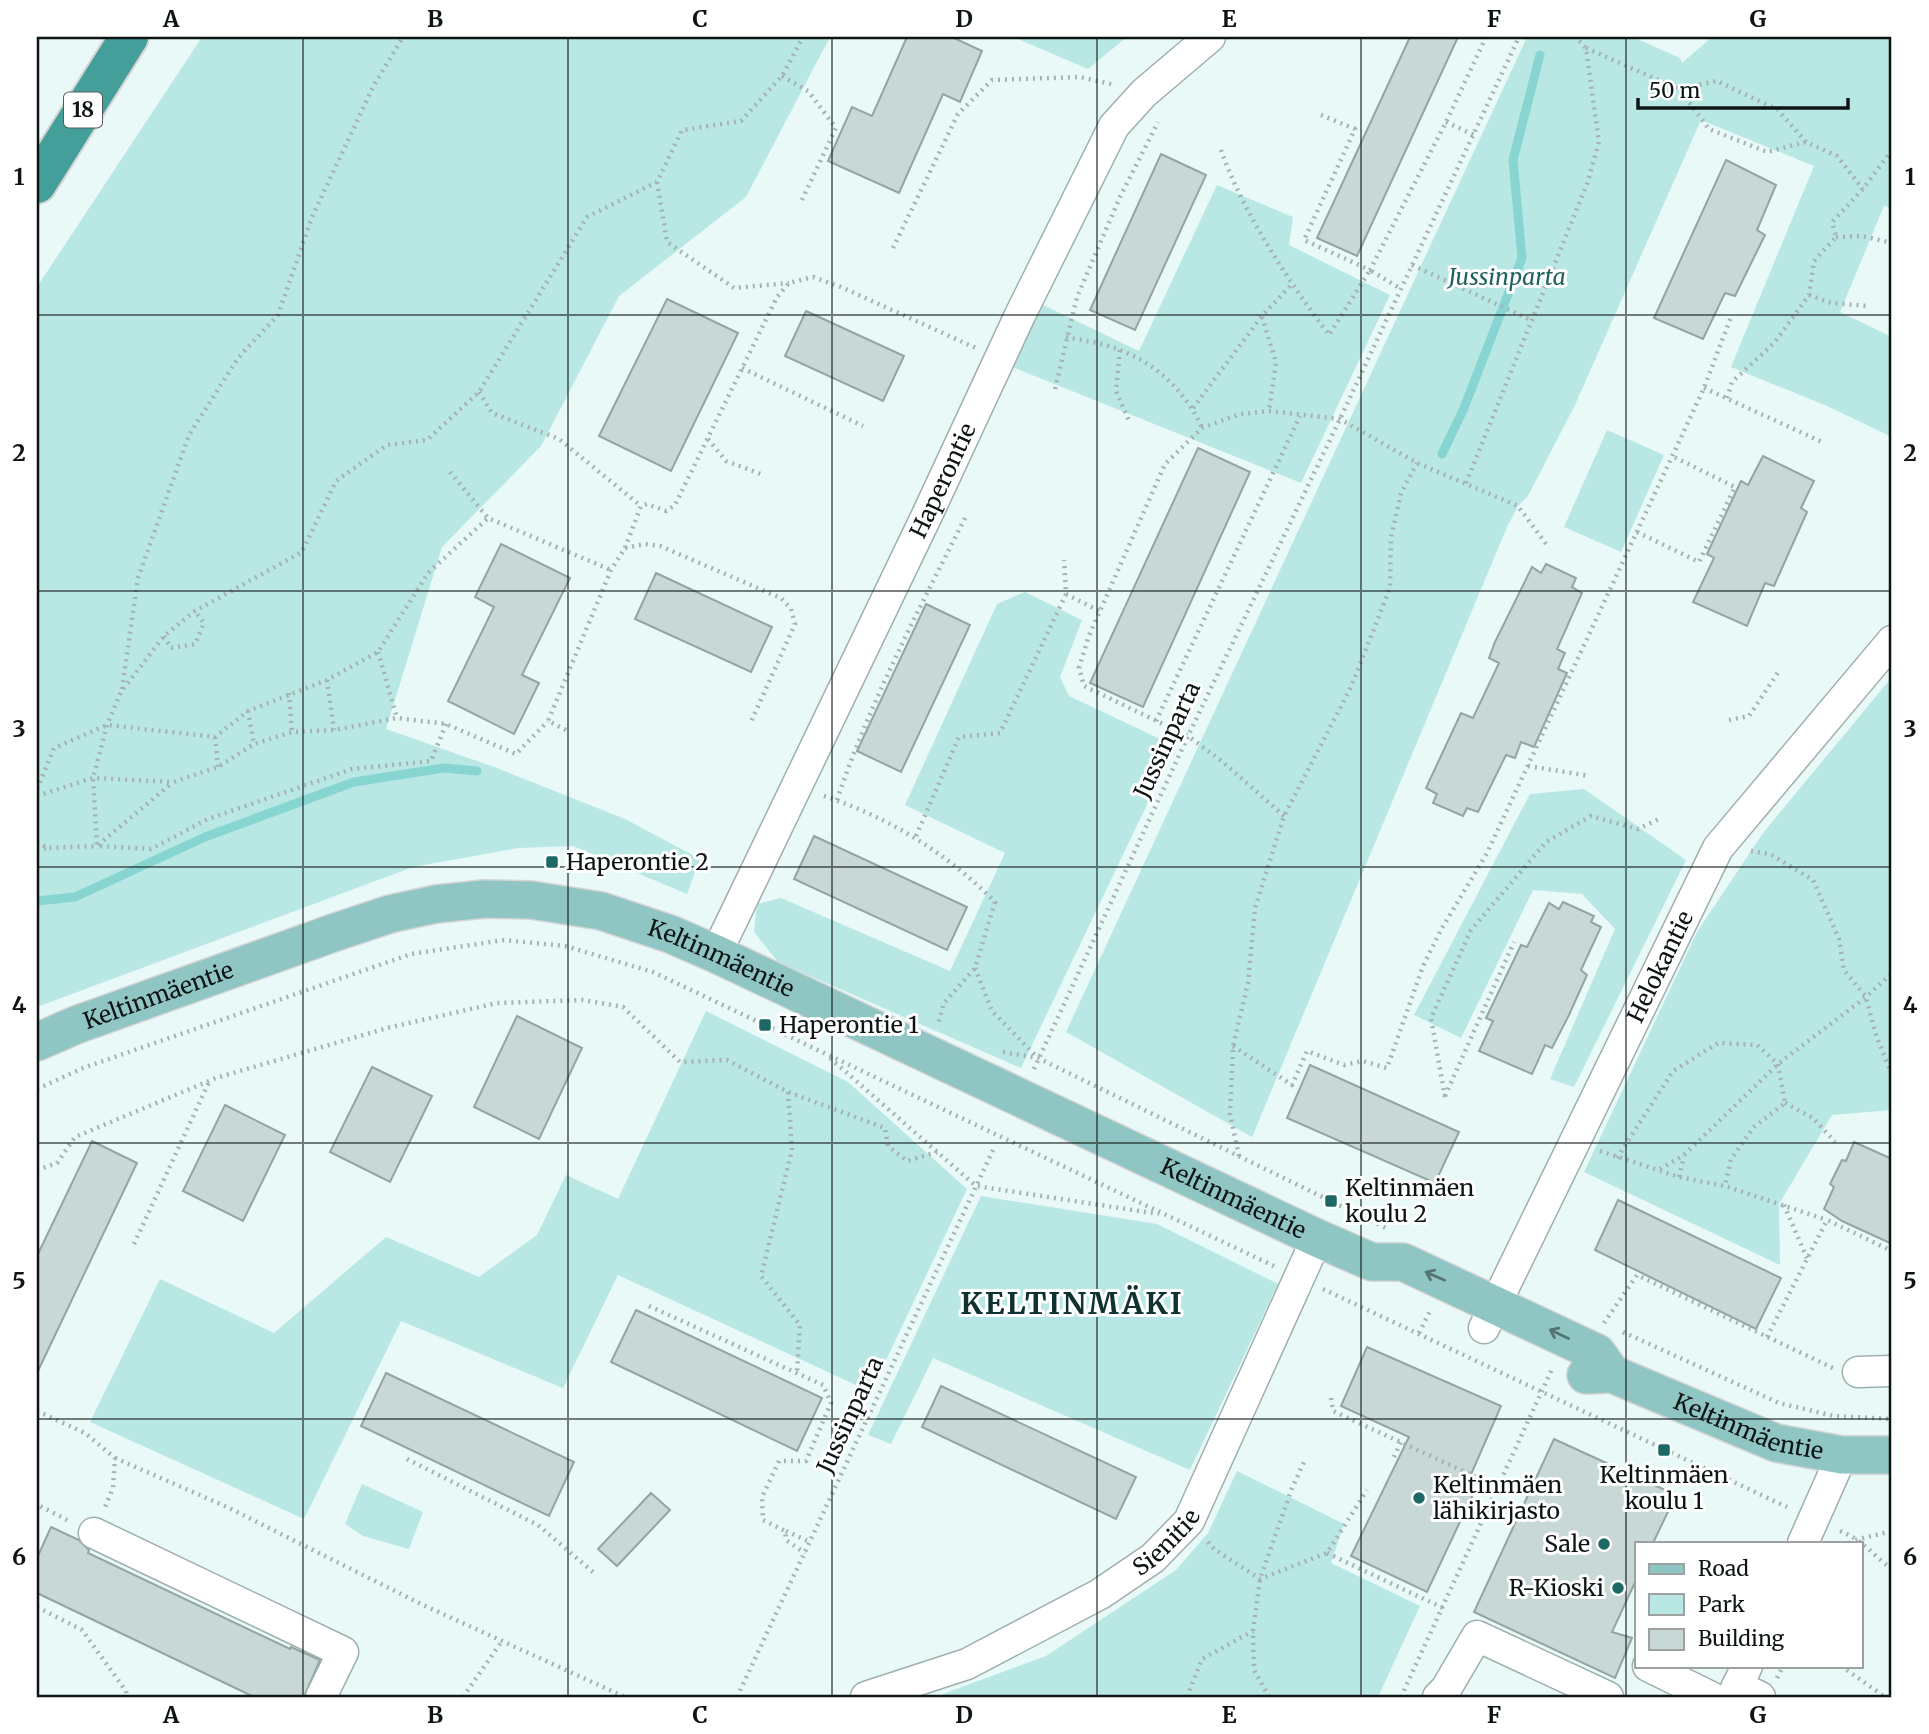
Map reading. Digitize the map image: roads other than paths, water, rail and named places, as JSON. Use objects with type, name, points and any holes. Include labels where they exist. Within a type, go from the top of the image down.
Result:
[{"type":"highway","name":"18","points":[[37,184],[129,37]]},
{"type":"main road","name":"Keltinmäentie","points":[[37,1042],[76,1025],[390,914],[436,904],[484,899],[531,900],[601,911],[670,934],[716,954],[1372,1262],[1393,1285],[1490,1316],[1584,1375],[1612,1374],[1776,1443],[1842,1455],[1892,1455]]},
{"type":"street","name":"Haperontie","points":[[716,954],[1020,315],[1114,126],[1144,93],[1210,37]]},
{"type":"street","name":"Helokantie","points":[[1490,1316],[1718,848],[1892,641]]},
{"type":"street","name":"Sienitie","points":[[866,1697],[912,1691],[1100,1594],[1153,1558],[1189,1521],[1317,1238]]},
{"type":"street","points":[[1857,1372],[1892,1371]]},
{"type":"street","points":[[1809,1531],[1842,1455]]},
{"type":"street","points":[[94,1533],[343,1652],[321,1697]]},
{"type":"street","points":[[1438,1697],[1446,1689],[1476,1636],[1608,1697]]},
{"type":"street","points":[[1655,1668],[1737,1689]]},
{"type":"waterway","points":[[1442,454],[1464,408],[1522,258],[1513,160],[1540,55]]},
{"type":"waterway","points":[[37,901],[75,897],[205,837],[354,782],[444,768],[477,771]]},
{"type":"place","name":"Haperontie 2","points":[[552,862]]},
{"type":"place","name":"Haperontie 1","points":[[765,1025]]},
{"type":"place","name":"Keltinmäen koulu 2","points":[[1331,1201]]},
{"type":"place","name":"Keltinmäen koulu 1","points":[[1664,1450]]},
{"type":"place","name":"Keltinmäen lähikirjasto","points":[[1419,1498]]},
{"type":"place","name":"Sale","points":[[1604,1544]]},
{"type":"place","name":"R-Kioski","points":[[1618,1588]]},
{"type":"district","name":"KELTINMÄKI","points":[[1072,1304]]},
{"type":"park label","name":"Jussinparta","points":[[1507,277]]}]
